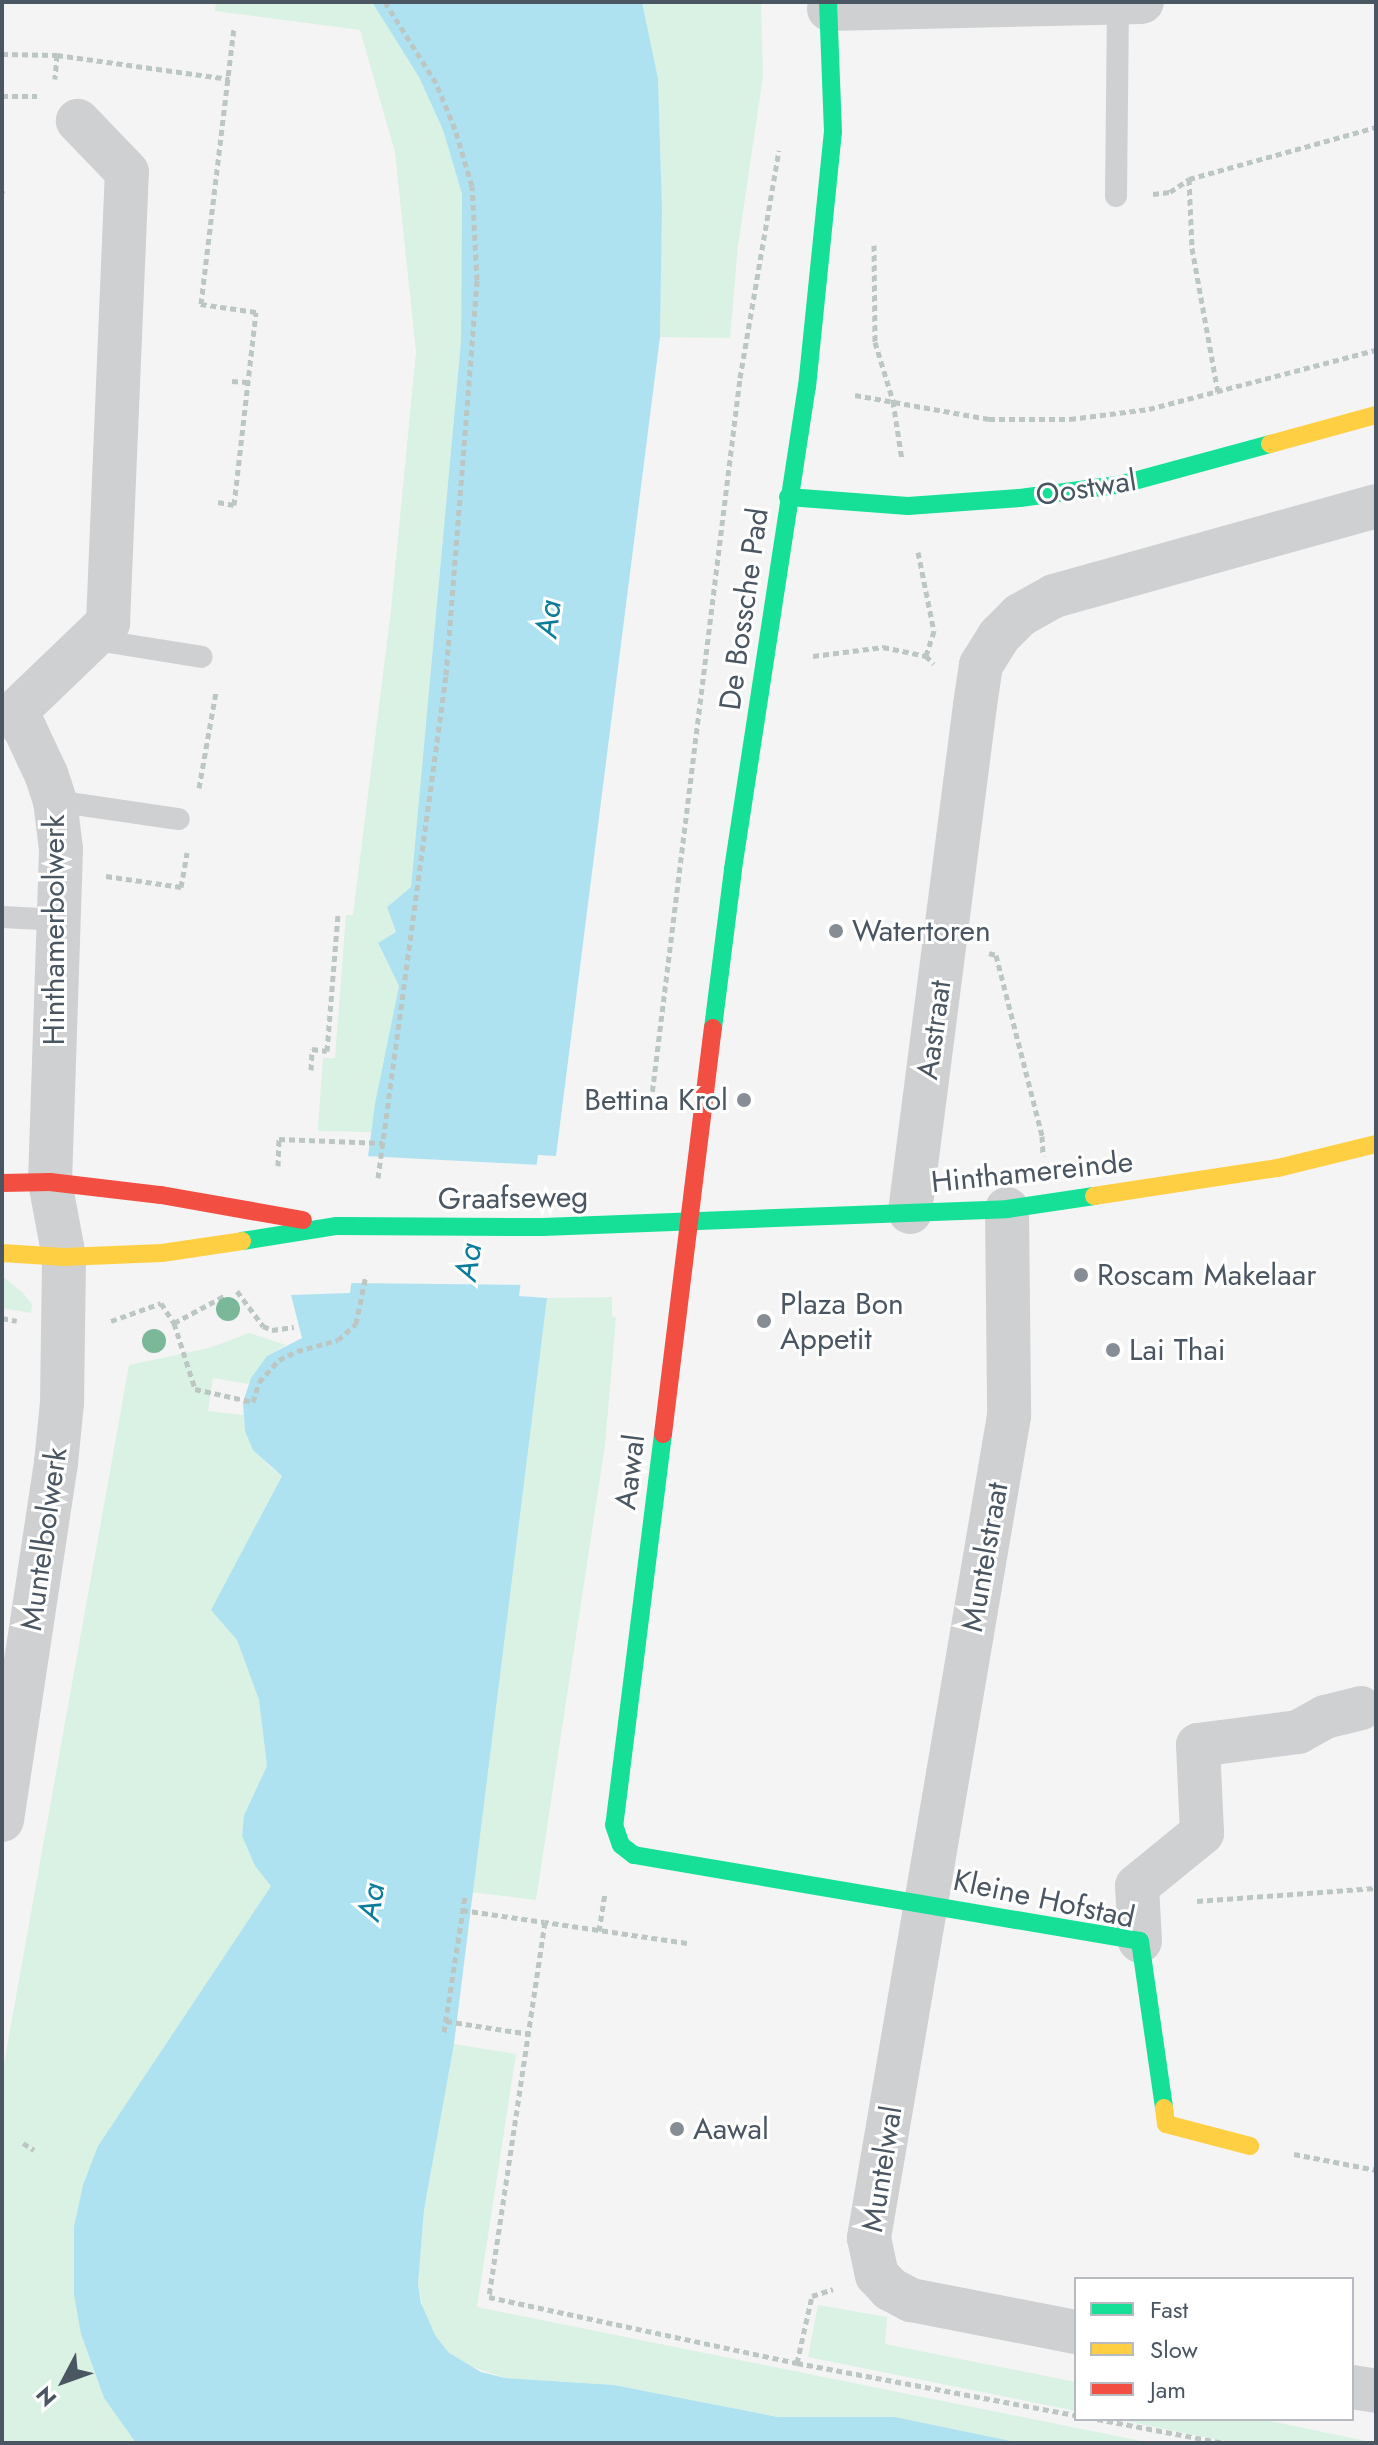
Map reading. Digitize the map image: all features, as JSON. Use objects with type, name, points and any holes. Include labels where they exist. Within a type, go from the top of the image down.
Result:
[{"type":"street","points":[[829,6],[1142,2]]},
{"type":"street","name":"De Bossche Pad","points":[[689,1223],[733,869],[807,387],[833,132],[829,6]]},
{"type":"street","name":"Hinthamerbolwerk","points":[[64,1257],[50,1182],[61,849],[55,801],[39,754],[8,711],[108,623],[127,172],[78,121]]},
{"type":"street","name":"Oostwal","points":[[788,497],[908,506],[1020,498],[1123,484],[1376,415]]},
{"type":"street","name":"Aastraat","points":[[910,1212],[981,665],[999,636],[1020,615],[1054,596],[1376,506]]},
{"type":"street","name":"Hinthamereinde","points":[[689,1223],[1007,1209],[1278,1168],[1376,1144]]},
{"type":"street","name":"Graafseweg","points":[[2,1183],[50,1182],[161,1195],[337,1226]]},
{"type":"street","name":"Muntelstraat","points":[[926,1903],[1009,1416],[1007,1209]]},
{"type":"street","name":"Graafseweg","points":[[2,1253],[64,1257],[162,1253],[337,1226],[543,1227],[689,1223]]},
{"type":"street","name":"Aawal","points":[[689,1223],[614,1825],[621,1845],[634,1855],[926,1903]]},
{"type":"street","name":"Muntelbolwerk","points":[[2,1820],[56,1463],[62,1403],[64,1257]]},
{"type":"street","points":[[1140,1941],[1137,1886],[1202,1833],[1198,1745],[1298,1732],[1325,1717],[1361,1708]]},
{"type":"street","name":"Kleine Hofstad","points":[[926,1903],[1140,1941],[1166,2124],[1250,2146]]},
{"type":"street","name":"Muntelwal","points":[[926,1903],[869,2238],[877,2275],[890,2289],[911,2300],[1074,2332]]},
{"type":"street","points":[[1354,2387],[1376,2391]]},
{"type":"lane","points":[[1116,196],[1118,2]]},
{"type":"lane","points":[[90,639],[202,657]]},
{"type":"lane","points":[[55,801],[179,819]]},
{"type":"lane","points":[[2,917],[60,920]]},
{"type":"path","points":[[377,1187],[446,675],[477,280],[472,186],[455,129],[436,83],[385,2]]},
{"type":"path","points":[[218,502],[234,505],[256,312],[201,304],[234,29]]},
{"type":"path","points":[[2,54],[57,55],[229,79]]},
{"type":"path","points":[[55,82],[57,55]]},
{"type":"path","points":[[1116,196],[1170,192],[1189,179],[1376,127]]},
{"type":"path","points":[[649,1127],[740,378],[781,137]]},
{"type":"path","points":[[1189,179],[1192,248],[1218,393]]},
{"type":"path","points":[[893,401],[989,419],[1070,419],[1149,409],[1376,350]]},
{"type":"path","points":[[232,381],[247,382]]},
{"type":"path","points":[[908,506],[934,631],[926,656]]},
{"type":"path","points":[[311,1070],[312,1049],[327,1051],[338,915]]},
{"type":"path","points":[[278,1168],[279,1139],[383,1143]]},
{"type":"path","points":[[161,1303],[174,1323],[195,1389],[253,1402],[259,1382],[279,1360],[338,1340],[356,1324],[368,1261]]},
{"type":"path","points":[[174,1323],[236,1289],[263,1326],[272,1330],[294,1327]]},
{"type":"path","points":[[1140,1941],[1194,1901],[1376,1888]]},
{"type":"path","points":[[444,2032],[465,1896]]},
{"type":"path","points":[[462,1910],[687,1943]]},
{"type":"path","points":[[545,1922],[489,2297],[797,2363],[1074,2415]]},
{"type":"path","points":[[446,2021],[530,2034]]},
{"type":"path","points":[[23,2143],[34,2150]]},
{"type":"path","points":[[1250,2146],[1376,2170]]},
{"type":"path","points":[[797,2363],[812,2296],[877,2275]]},
{"type":"path","points":[[1108,2421],[1224,2443]]},
{"type":"green space","points":[[216,2],[372,2],[419,77],[443,130],[462,194],[461,341],[411,887],[387,907],[396,932],[378,944],[399,986],[373,1132],[318,1131],[318,1126],[323,1058],[335,1058],[346,915],[353,915],[391,610],[416,352],[395,152],[360,30],[215,11]]},
{"type":"green space","points":[[642,2],[761,2],[763,76],[738,246],[730,338],[660,337],[662,209],[658,78]]},
{"type":"green space","points":[[2,1276],[32,1304],[31,1313],[2,1308]]},
{"type":"green space","points":[[612,1297],[612,1316],[616,1318],[605,1445],[536,1900],[470,1892],[547,1298]]},
{"type":"green space","points":[[249,1333],[286,1345],[267,1356],[248,1384],[213,1378],[208,1411],[244,1415],[245,1431],[268,1465],[282,1476],[212,1609],[237,1640],[259,1700],[267,1766],[244,1815],[242,1836],[255,1866],[271,1886],[98,2146],[81,2334],[104,2398],[136,2443],[2,2443],[2,2075],[129,1365],[209,1348]]},
{"type":"green space","points":[[454,2044],[516,2054],[477,2307],[1151,2443],[1021,2443],[895,2417],[778,2417],[614,2385],[505,2378],[467,2365],[449,2353],[435,2335],[425,2318],[418,2284],[424,2210]]},
{"type":"green space","points":[[818,2305],[887,2317],[885,2344],[1074,2382],[1074,2411],[808,2357]]},
{"type":"green space","points":[[1125,2421],[1271,2421],[1376,2443],[1234,2443]]},
{"type":"water","name":"Aa","points":[[372,2],[642,2],[658,78],[662,209],[660,337],[556,1156],[538,1155],[519,1296],[547,1298],[454,2044],[424,2210],[418,2284],[421,2303],[435,2335],[449,2353],[481,2372],[505,2378],[614,2385],[778,2417],[895,2417],[1021,2443],[136,2443],[104,2398],[81,2334],[74,2295],[74,2227],[83,2185],[98,2146],[271,1886],[255,1866],[242,1836],[244,1815],[267,1766],[259,1700],[237,1640],[211,1610],[282,1476],[253,1450],[245,1431],[243,1402],[251,1378],[267,1356],[302,1338],[291,1295],[350,1293],[375,1104],[399,986],[378,943],[396,932],[387,907],[411,887],[461,341],[462,194],[443,130],[419,77]]},
{"type":"pier","points":[[365,1156],[540,1165],[524,1285],[347,1283]]},
{"type":"traffic: fast","points":[[713,1028],[733,869],[807,387],[833,132],[828,2]]},
{"type":"traffic: fast","points":[[788,497],[908,506],[1020,498],[1123,484],[1270,444]]},
{"type":"traffic: fast","points":[[242,1241],[337,1226],[543,1227],[1007,1209],[1094,1196]]},
{"type":"traffic: fast","points":[[663,1434],[614,1825],[621,1845],[634,1855],[1140,1941],[1164,2108]]},
{"type":"traffic: slow","points":[[1270,444],[1376,415]]},
{"type":"traffic: slow","points":[[1094,1196],[1278,1168],[1376,1144]]},
{"type":"traffic: slow","points":[[2,1253],[64,1257],[162,1253],[242,1241]]},
{"type":"traffic: slow","points":[[1164,2108],[1166,2124],[1250,2146]]},
{"type":"traffic: jam","points":[[663,1434],[713,1028]]},
{"type":"traffic: jam","points":[[2,1183],[50,1182],[161,1195],[303,1220]]},
{"type":"place","name":"Watertoren","points":[[836,931]]},
{"type":"place","name":"Bettina Krol","points":[[744,1100]]},
{"type":"place","name":"Roscam Makelaar","points":[[1081,1275]]},
{"type":"place","name":"Plaza Bon Appetit","points":[[764,1321]]},
{"type":"place","name":"Lai Thai","points":[[1113,1350]]},
{"type":"place","name":"Aawal","points":[[677,2129]]}]
